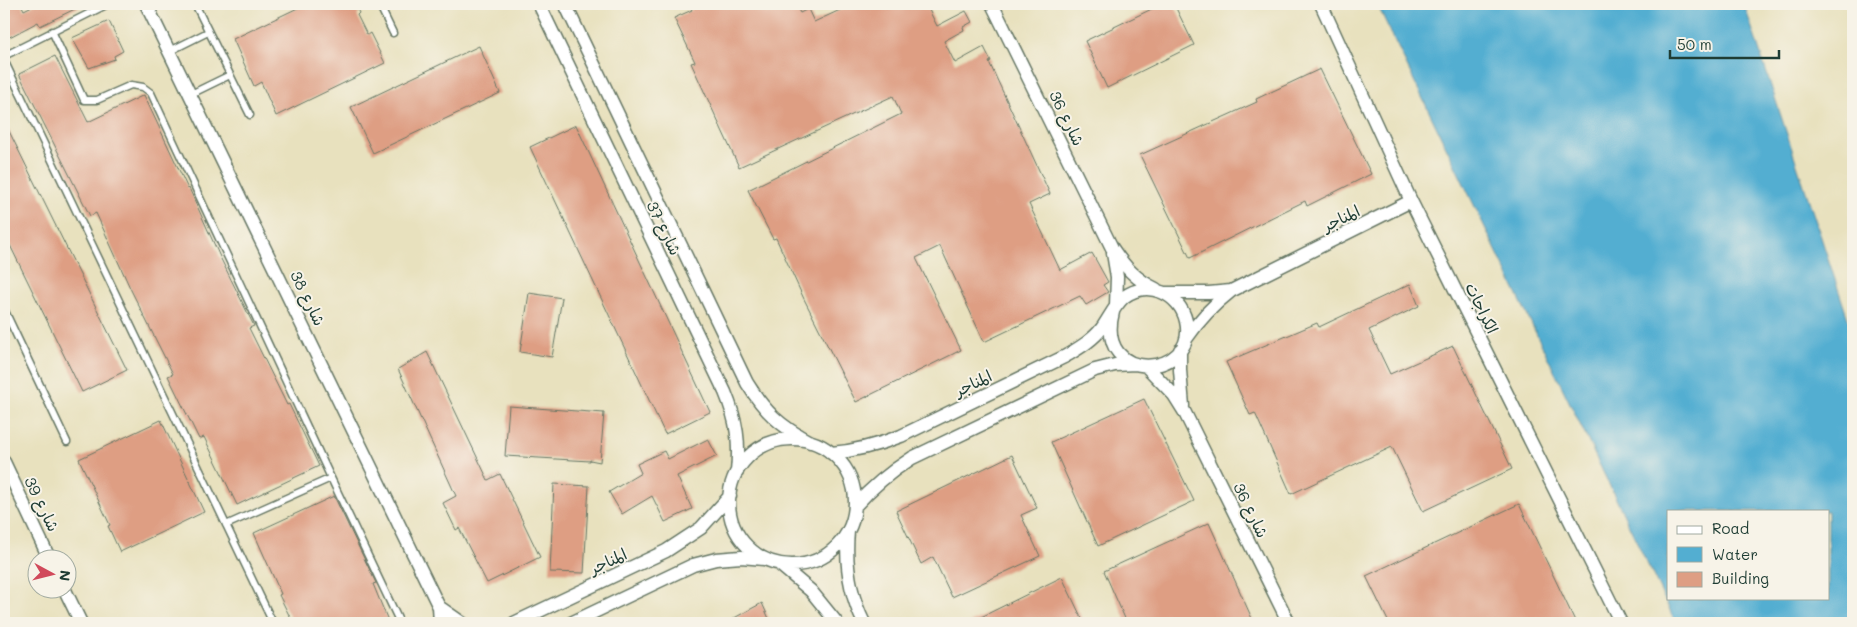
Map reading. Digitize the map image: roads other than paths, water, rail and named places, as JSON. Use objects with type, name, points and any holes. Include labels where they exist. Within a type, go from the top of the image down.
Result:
[{"type":"street","name":"شارع 38","points":[[146,4],[439,607],[440,623]]},
{"type":"street","name":"شارع 37","points":[[539,4],[725,392],[733,411],[738,431],[739,452],[737,472]]},
{"type":"street","name":"شارع 37","points":[[564,4],[748,383],[759,402],[773,418],[790,432],[810,442]]},
{"type":"street","name":"شارع 36","points":[[992,4],[1112,248],[1136,278],[1162,292]]},
{"type":"street","name":"الكراجات","points":[[1321,4],[1411,201],[1621,623]]},
{"type":"street","name":"المناجر","points":[[1183,344],[1208,310],[1231,291],[1411,201]]},
{"type":"street","name":"شارع 36","points":[[1112,248],[1117,277],[1115,309]]},
{"type":"street","points":[[855,506],[872,487],[891,471],[912,458],[1095,370],[1115,365],[1141,366],[1160,365],[1171,359],[1183,344],[1187,326],[1184,312],[1177,301],[1162,292],[1147,289],[1135,291],[1124,297],[1115,309],[1110,325],[1110,337],[1116,349],[1124,358],[1141,366]]},
{"type":"street","name":"المناجر","points":[[1162,292],[1209,293],[1231,291]]},
{"type":"street","name":"المناجر","points":[[832,453],[863,449],[901,436],[1066,356],[1090,340],[1100,330],[1115,309]]},
{"type":"street","name":"شارع 36","points":[[1183,344],[1180,377],[1184,411]]},
{"type":"street","name":"شارع 36","points":[[1141,366],[1174,395],[1184,411],[1289,623]]},
{"type":"street","points":[[837,623],[811,591],[745,544],[733,522],[730,496],[737,472],[752,453],[774,442],[786,439],[810,442],[832,453],[844,466],[852,482],[855,506],[846,552],[852,596],[864,623]]},
{"type":"street","name":"شارع 39","points":[[4,462],[45,550]]},
{"type":"street","name":"المناجر","points":[[514,623],[666,552],[701,528],[730,496]]},
{"type":"street","points":[[571,623],[693,565],[716,559],[741,557],[801,564],[818,559],[834,549],[849,530]]},
{"type":"street","points":[[70,600],[81,623]]},
{"type":"street","name":"شارع 38","points":[[439,607],[462,623]]},
{"type":"lane","points":[[4,56],[108,4]]},
{"type":"lane","points":[[195,4],[250,115]]},
{"type":"lane","points":[[379,4],[393,33]]},
{"type":"lane","points":[[52,31],[84,100],[98,100],[131,85],[143,87],[151,93],[400,623]]},
{"type":"lane","points":[[170,51],[208,32]]},
{"type":"lane","points":[[4,60],[274,623]]},
{"type":"lane","points":[[191,94],[230,75]]},
{"type":"lane","points":[[4,309],[67,442]]},
{"type":"lane","points":[[226,525],[331,478]]},
{"type":"water","points":[[1377,4],[1744,4],[1853,334],[1853,623],[1676,623]]}]
